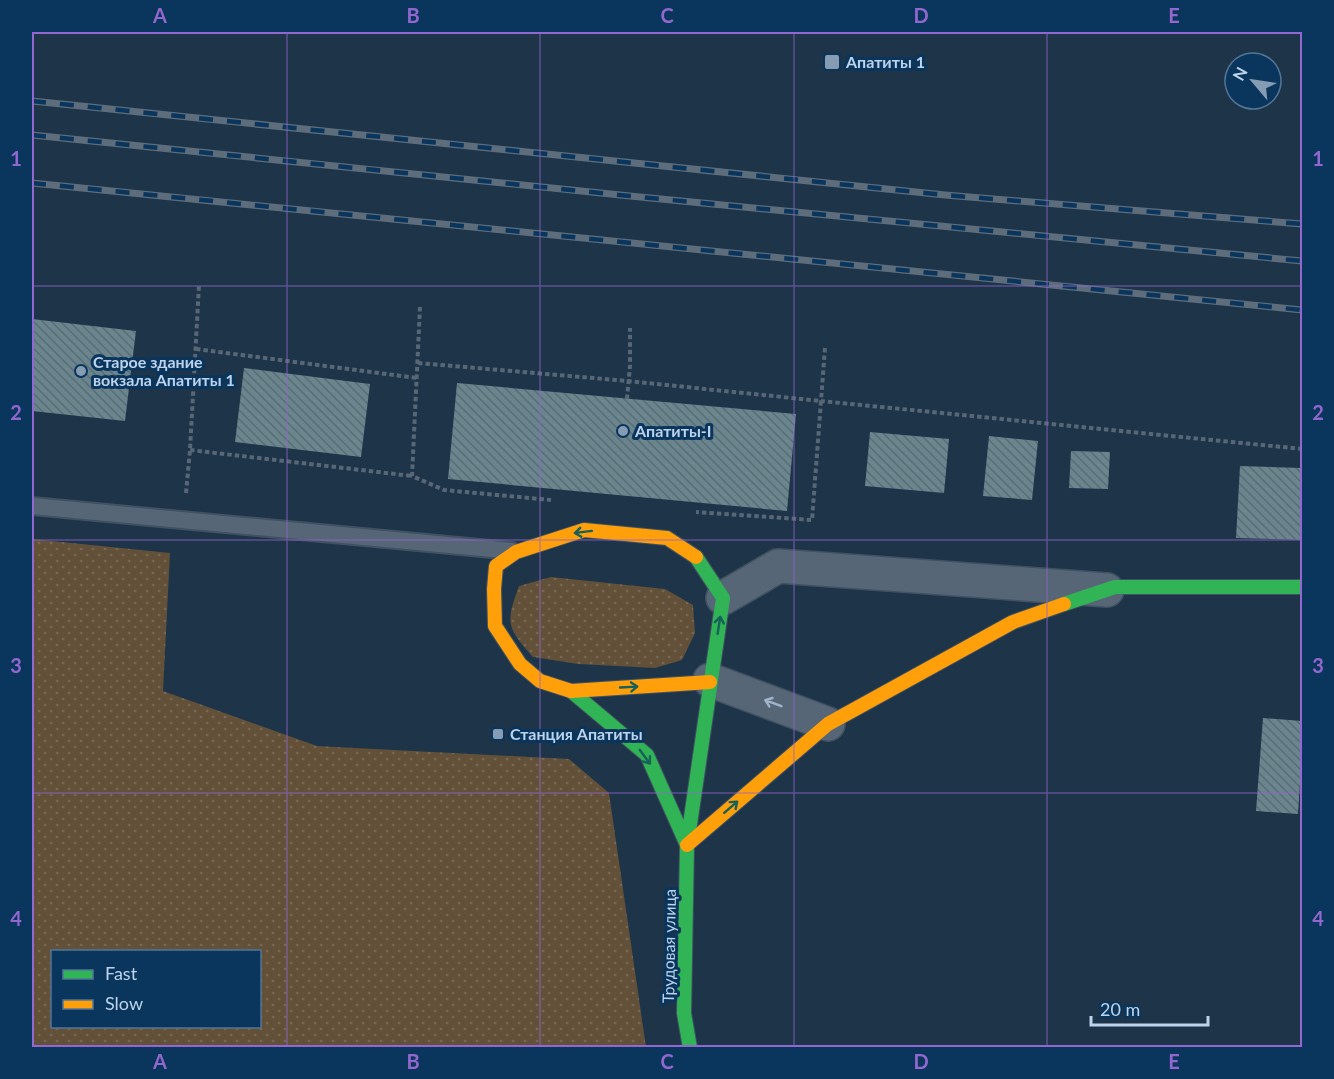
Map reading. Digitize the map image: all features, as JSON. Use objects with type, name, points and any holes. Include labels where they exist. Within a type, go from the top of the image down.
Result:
[{"type":"street","name":"Трудовая улица","points":[[690,1047],[684,1013],[687,845],[723,598],[698,559],[668,538],[584,530],[516,552],[496,566],[495,626],[520,664],[540,681],[571,690],[710,681]]},
{"type":"street","points":[[723,598],[778,566],[1107,590]]},
{"type":"street","points":[[687,845],[828,724],[1013,622],[1115,587],[1302,587]]},
{"type":"street","points":[[710,681],[828,724]]},
{"type":"street","name":"Трудовая улица","points":[[571,690],[647,755],[687,845]]},
{"type":"lane","points":[[32,506],[516,552]]},
{"type":"path","points":[[183,520],[190,450],[199,285]]},
{"type":"path","points":[[412,476],[420,307]]},
{"type":"path","points":[[627,399],[630,328]]},
{"type":"path","points":[[693,511],[812,520],[825,348]]},
{"type":"path","points":[[196,349],[417,378]]},
{"type":"path","points":[[418,363],[628,381],[1302,449]]},
{"type":"path","points":[[190,450],[412,476],[444,489],[563,501]]},
{"type":"shaded area","points":[[32,539],[170,553],[163,691],[317,746],[569,759],[609,793],[646,1047],[32,1047]]},
{"type":"shaded area","points":[[551,577],[665,589],[693,605],[695,633],[682,660],[655,668],[578,664],[533,657],[513,631],[510,617],[519,586]]},
{"type":"building","name":"Старое здание вокзала Апатиты 1","points":[[32,319],[136,331],[125,421],[32,411]]},
{"type":"building","points":[[244,368],[370,384],[361,457],[235,442]]},
{"type":"building","name":"Апатиты-I","points":[[457,383],[796,414],[787,511],[448,479]]},
{"type":"building","points":[[870,432],[949,439],[944,493],[865,486]]},
{"type":"building","points":[[989,436],[1038,441],[1032,500],[983,496]]},
{"type":"building","points":[[1071,451],[1110,452],[1108,489],[1069,488]]},
{"type":"building","points":[[1240,466],[1302,468],[1302,540],[1236,538]]},
{"type":"building","points":[[1263,718],[1302,721],[1298,814],[1256,811]]},
{"type":"railway","points":[[32,101],[945,195],[1302,224]]},
{"type":"railway","points":[[32,135],[1302,261]]},
{"type":"railway","points":[[32,183],[1302,310]]},
{"type":"traffic: fast","points":[[690,1048],[684,1013],[687,845],[723,598],[696,557]]},
{"type":"traffic: fast","points":[[1064,604],[1115,587],[1302,587]]},
{"type":"traffic: fast","points":[[571,691],[647,755],[687,845]]},
{"type":"traffic: slow","points":[[696,557],[667,538],[584,530],[516,552],[496,566],[495,626],[520,664],[540,681],[571,691],[710,682]]},
{"type":"traffic: slow","points":[[687,845],[828,724],[1013,622],[1064,604]]},
{"type":"place","name":"Апатиты 1","points":[[832,62]]},
{"type":"place","name":"Старое здание вокзала Апатиты 1","points":[[81,371]]},
{"type":"place","name":"Апатиты-I","points":[[623,431]]},
{"type":"place","name":"Станция Апатиты","points":[[498,734]]}]
